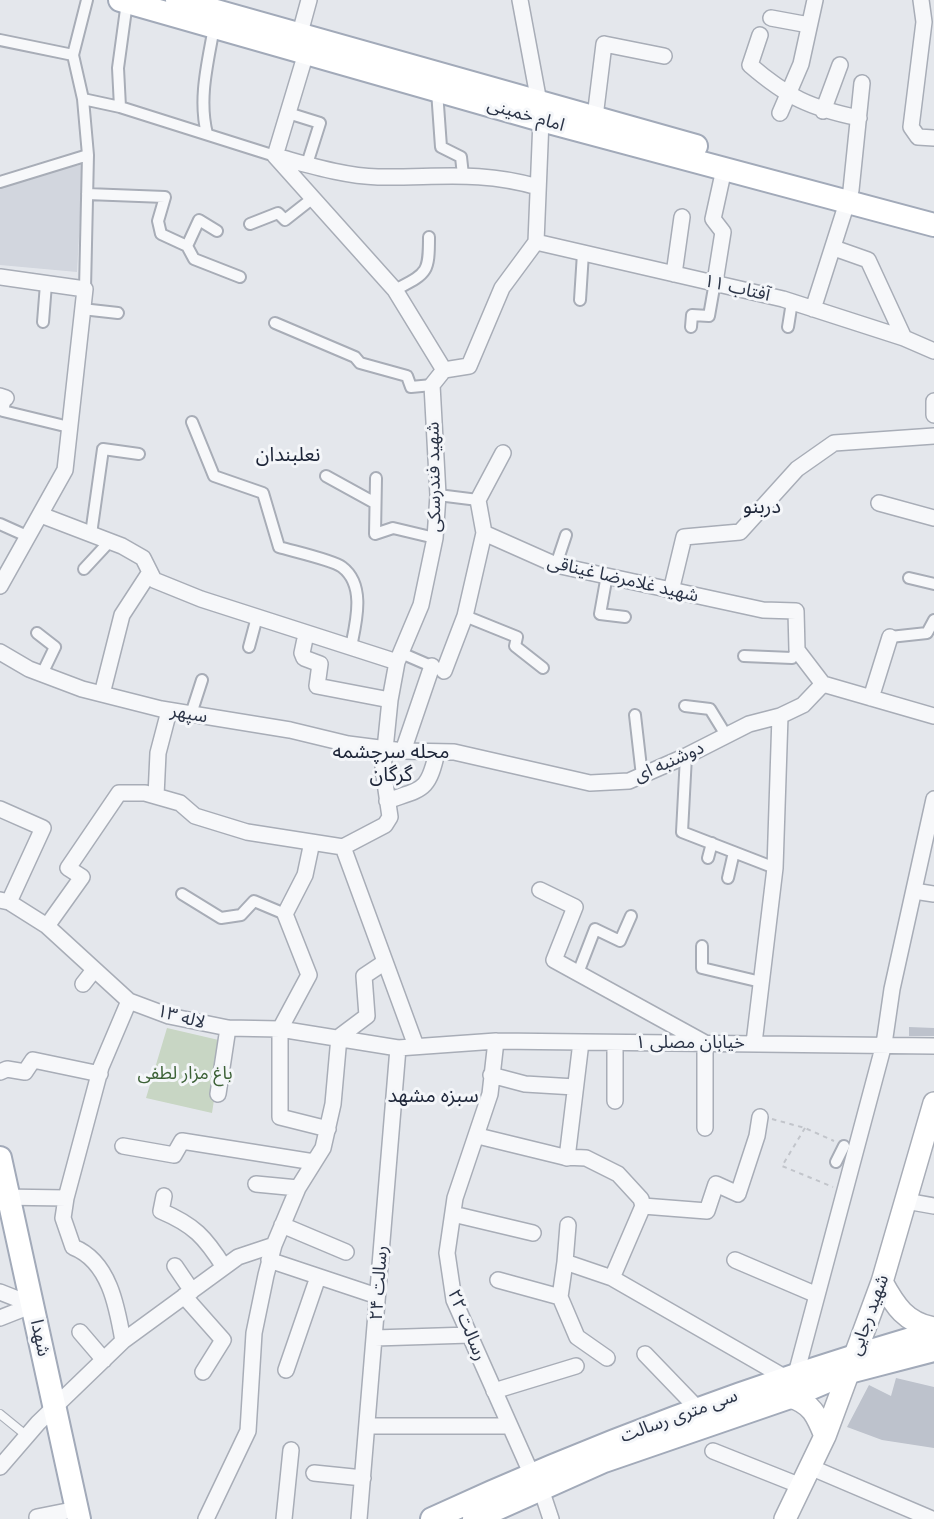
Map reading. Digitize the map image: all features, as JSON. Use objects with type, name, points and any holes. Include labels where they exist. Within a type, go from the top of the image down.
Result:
[{"type":"main road","name":"امام خمینی","points":[[177,0],[306,41],[542,108],[723,169],[934,213]]},
{"type":"main road","name":"امام خمینی","points":[[124,1],[212,12]]},
{"type":"main road","name":"امام خمینی","points":[[306,41],[437,90],[595,117],[849,196],[934,225]]},
{"type":"main road","name":"شهید رجایی","points":[[785,1519],[825,1436],[882,1282],[934,1103]]},
{"type":"main road","name":"شهدا","points":[[0,1158],[4,1196],[33,1305],[78,1514]]},
{"type":"main road","points":[[882,1282],[903,1314],[917,1325],[934,1330]]},
{"type":"main road","name":"سی متری رسالت","points":[[662,1431],[852,1363],[934,1330]]},
{"type":"main road","name":"سی متری رسالت","points":[[852,1363],[934,1350]]},
{"type":"main road","points":[[791,1383],[812,1409],[825,1436]]},
{"type":"main road","name":"سی متری رسالت","points":[[432,1519],[536,1481],[604,1461],[662,1431],[698,1409],[791,1383]]},
{"type":"main road","name":"سی متری رسالت","points":[[474,1519],[536,1481]]},
{"type":"street","points":[[0,586],[65,470],[85,289],[88,155],[83,99],[73,55],[87,0]]},
{"type":"street","points":[[275,156],[306,41],[309,0]]},
{"type":"street","points":[[275,323],[355,357],[360,363],[407,376],[411,387],[432,386],[444,370],[469,366],[502,288],[536,242],[542,108],[520,0]]},
{"type":"street","points":[[780,113],[801,64],[815,0]]},
{"type":"street","points":[[921,0],[924,22],[911,127],[918,137],[934,138]]},
{"type":"street","points":[[120,107],[118,57],[124,1]]},
{"type":"street","points":[[207,134],[204,123],[204,81],[212,12]]},
{"type":"street","points":[[771,18],[809,25]]},
{"type":"street","points":[[760,35],[750,65],[779,90],[823,111],[859,118]]},
{"type":"street","points":[[0,40],[73,55]]},
{"type":"street","points":[[595,117],[604,44],[664,56]]},
{"type":"street","points":[[823,111],[840,65]]},
{"type":"street","points":[[813,309],[849,196],[862,83]]},
{"type":"street","points":[[437,90],[441,147],[461,157],[463,175]]},
{"type":"street","points":[[83,99],[120,107],[307,164],[376,177],[485,175],[538,187]]},
{"type":"street","points":[[288,113],[320,123],[307,164]]},
{"type":"street","points":[[0,182],[88,155]]},
{"type":"street","points":[[275,156],[395,290],[444,370]]},
{"type":"street","points":[[691,327],[692,315],[709,316],[723,232],[713,219],[723,169]]},
{"type":"street","points":[[87,194],[165,197],[158,221],[161,234],[188,246],[194,259],[240,277]]},
{"type":"street","points":[[250,224],[278,213],[285,220],[313,198]]},
{"type":"street","points":[[674,274],[682,217]]},
{"type":"street","points":[[188,246],[200,220],[217,231]]},
{"type":"street","points":[[395,290],[423,276],[429,262],[429,237]]},
{"type":"street","name":"آفتاب ۱۱","points":[[536,242],[715,282],[792,302],[904,338],[934,351]]},
{"type":"street","points":[[834,248],[868,260],[904,338]]},
{"type":"street","points":[[580,300],[583,253]]},
{"type":"street","points":[[0,278],[85,289]]},
{"type":"street","points":[[43,322],[46,284]]},
{"type":"street","points":[[789,327],[792,302]]},
{"type":"street","points":[[82,309],[118,313]]},
{"type":"street","name":"شهید فندرسکی","points":[[343,847],[385,825],[390,817],[383,769],[390,700],[399,658],[421,605],[435,538],[438,495],[432,386]]},
{"type":"street","points":[[3,397],[3,411],[69,427]]},
{"type":"street","points":[[934,401],[934,415]]},
{"type":"street","points":[[192,422],[214,476],[263,493],[279,546],[341,566],[355,585],[358,611],[351,647]]},
{"type":"street","points":[[671,591],[684,537],[740,532],[797,469],[834,443],[934,436]]},
{"type":"street","points":[[90,534],[103,449],[139,454]]},
{"type":"street","points":[[403,751],[438,669],[465,616],[484,533],[478,500],[503,453]]},
{"type":"street","points":[[326,476],[375,503]]},
{"type":"street","points":[[376,478],[375,534],[393,528],[435,538]]},
{"type":"street","points":[[438,495],[478,500]]},
{"type":"street","points":[[879,503],[934,518]]},
{"type":"street","points":[[41,515],[116,543],[143,558],[154,580],[306,634],[438,669]]},
{"type":"street","points":[[0,524],[29,537]]},
{"type":"street","name":"شهید غلامرضا غیناقی","points":[[484,533],[556,565],[764,610],[796,612],[797,650]]},
{"type":"street","points":[[556,565],[566,535]]},
{"type":"street","points":[[84,569],[116,543]]},
{"type":"street","points":[[102,694],[122,615],[150,572]]},
{"type":"street","points":[[607,575],[600,614],[625,617]]},
{"type":"street","points":[[909,578],[934,584]]},
{"type":"street","points":[[465,616],[517,637],[515,646],[543,668]]},
{"type":"street","points":[[249,647],[257,617]]},
{"type":"street","points":[[871,698],[890,637],[927,633],[934,620]]},
{"type":"street","points":[[37,633],[55,647],[42,674]]},
{"type":"street","points":[[306,634],[302,653],[304,658],[320,664],[317,686],[390,700]]},
{"type":"street","points":[[744,656],[792,658],[797,650],[823,684],[934,716]]},
{"type":"street","name":"سپهر","points":[[0,652],[42,674],[102,694],[169,711],[385,749]]},
{"type":"street","points":[[191,714],[202,680]]},
{"type":"street","name":"دوشنبه ای","points":[[385,749],[454,752],[590,783],[629,781],[686,756],[749,724],[780,716],[803,705],[823,684]]},
{"type":"street","points":[[685,706],[711,709],[726,735]]},
{"type":"street","points":[[156,796],[158,753],[169,711]]},
{"type":"street","points":[[635,715],[642,776]]},
{"type":"street","points":[[754,1043],[775,868],[780,716]]},
{"type":"street","points":[[387,801],[427,785],[437,753]]},
{"type":"street","points":[[686,756],[682,832],[775,868]]},
{"type":"street","points":[[47,926],[82,877],[69,868],[119,793],[156,796],[180,803],[195,816],[247,832],[343,847],[416,1046]]},
{"type":"street","points":[[565,1262],[612,1278],[791,1383],[832,1241],[884,1044],[892,989],[934,799]]},
{"type":"street","points":[[0,809],[44,828],[4,901]]},
{"type":"street","points":[[285,914],[305,875],[312,842]]},
{"type":"street","points":[[708,858],[712,843]]},
{"type":"street","points":[[728,878],[734,852]]},
{"type":"street","points":[[540,890],[575,907],[554,960],[705,1042],[705,1128]]},
{"type":"street","points":[[914,891],[934,894]]},
{"type":"street","points":[[182,894],[221,918],[241,915],[254,901],[285,914],[309,975],[280,1029],[280,1117],[327,1129]]},
{"type":"street","name":"لاله ۱۳","points":[[4,901],[47,926],[129,1001],[169,1016],[228,1028],[280,1029],[398,1048],[416,1046]]},
{"type":"street","points":[[578,973],[595,929],[620,941],[632,916]]},
{"type":"street","points":[[702,946],[702,968],[761,982]]},
{"type":"street","points":[[206,1519],[248,1431],[254,1332],[269,1260],[273,1245],[298,1188],[324,1148],[333,1104],[339,1037],[367,1016],[364,976],[385,962]]},
{"type":"street","points":[[83,984],[94,970]]},
{"type":"street","points":[[123,1341],[117,1309],[108,1281],[88,1253],[73,1247],[63,1218],[66,1198],[101,1071],[129,1001]]},
{"type":"street","points":[[218,1094],[228,1028]]},
{"type":"street","name":"خیابان مصلی ۱","points":[[416,1046],[496,1041],[934,1046]]},
{"type":"street","name":"۲۲ رسالت","points":[[496,1041],[490,1075],[490,1094],[478,1136],[455,1198],[447,1253],[448,1272],[454,1300],[551,1519]]},
{"type":"street","points":[[567,1158],[581,1042]]},
{"type":"street","points":[[615,1043],[615,1101]]},
{"type":"street","name":"۲۴ رسالت","points":[[359,1519],[398,1048]]},
{"type":"street","points":[[0,1072],[6,1069],[25,1072],[33,1060],[101,1071]]},
{"type":"street","points":[[490,1075],[525,1084],[575,1087]]},
{"type":"street","points":[[643,1206],[707,1211],[716,1184],[738,1194],[757,1136],[760,1117]]},
{"type":"street","points":[[478,1136],[567,1158],[586,1158],[618,1174],[641,1199],[643,1206],[612,1278]]},
{"type":"street","points":[[123,1146],[174,1155],[182,1141],[314,1162]]},
{"type":"street","points":[[836,1162],[844,1146]]},
{"type":"street","points":[[256,1184],[298,1188]]},
{"type":"street","points":[[4,1196],[66,1198]]},
{"type":"street","points":[[164,1196],[160,1212],[183,1220],[206,1238],[224,1267]]},
{"type":"street","points":[[906,1201],[934,1206]]},
{"type":"street","points":[[453,1214],[533,1233]]},
{"type":"street","points":[[282,1225],[346,1252]]},
{"type":"street","points":[[568,1225],[560,1297],[577,1337],[608,1358]]},
{"type":"street","points":[[0,1467],[55,1406],[123,1341],[238,1257],[273,1245]]},
{"type":"street","points":[[269,1260],[377,1296]]},
{"type":"street","points":[[735,1260],[817,1295]]},
{"type":"street","points":[[175,1266],[188,1294],[223,1340],[203,1372]]},
{"type":"street","points":[[285,1370],[318,1277]]},
{"type":"street","points":[[498,1280],[560,1297]]},
{"type":"street","points":[[0,1292],[33,1305]]},
{"type":"street","points":[[0,1318],[33,1305]]},
{"type":"street","points":[[80,1332],[104,1360]]},
{"type":"street","points":[[375,1338],[470,1335]]},
{"type":"street","points":[[645,1354],[698,1409]]},
{"type":"street","points":[[494,1390],[576,1366]]},
{"type":"street","points":[[368,1426],[508,1426]]},
{"type":"street","points":[[284,1519],[291,1450]]},
{"type":"street","points":[[713,1451],[801,1486]]},
{"type":"street","points":[[810,1467],[932,1519]]},
{"type":"street","points":[[314,1473],[363,1478]]},
{"type":"street","points":[[37,1517],[78,1514]]},
{"type":"lane","points":[[0,1414],[27,1436]]},
{"type":"path","points":[[760,1117],[805,1128],[844,1146]]},
{"type":"path","points":[[805,1128],[782,1166],[845,1192]]},
{"type":"shaded area","points":[[83,164],[77,272],[0,265],[0,185]]},
{"type":"green space","name":"باغ مزار لطفی","points":[[167,1028],[223,1041],[212,1113],[146,1098]]},
{"type":"building","points":[[909,1027],[934,1028],[934,1036],[909,1036]]},
{"type":"building","points":[[896,1378],[934,1387],[934,1448],[882,1440],[847,1427],[869,1385],[891,1396]]},
{"type":"district","name":"نعلبندان","points":[[288,455]]},
{"type":"district","name":"دربنو","points":[[762,507]]},
{"type":"district","name":"محله سرچشمه گرگان","points":[[391,764]]},
{"type":"district","name":"سبزه مشهد","points":[[433,1096]]}]
